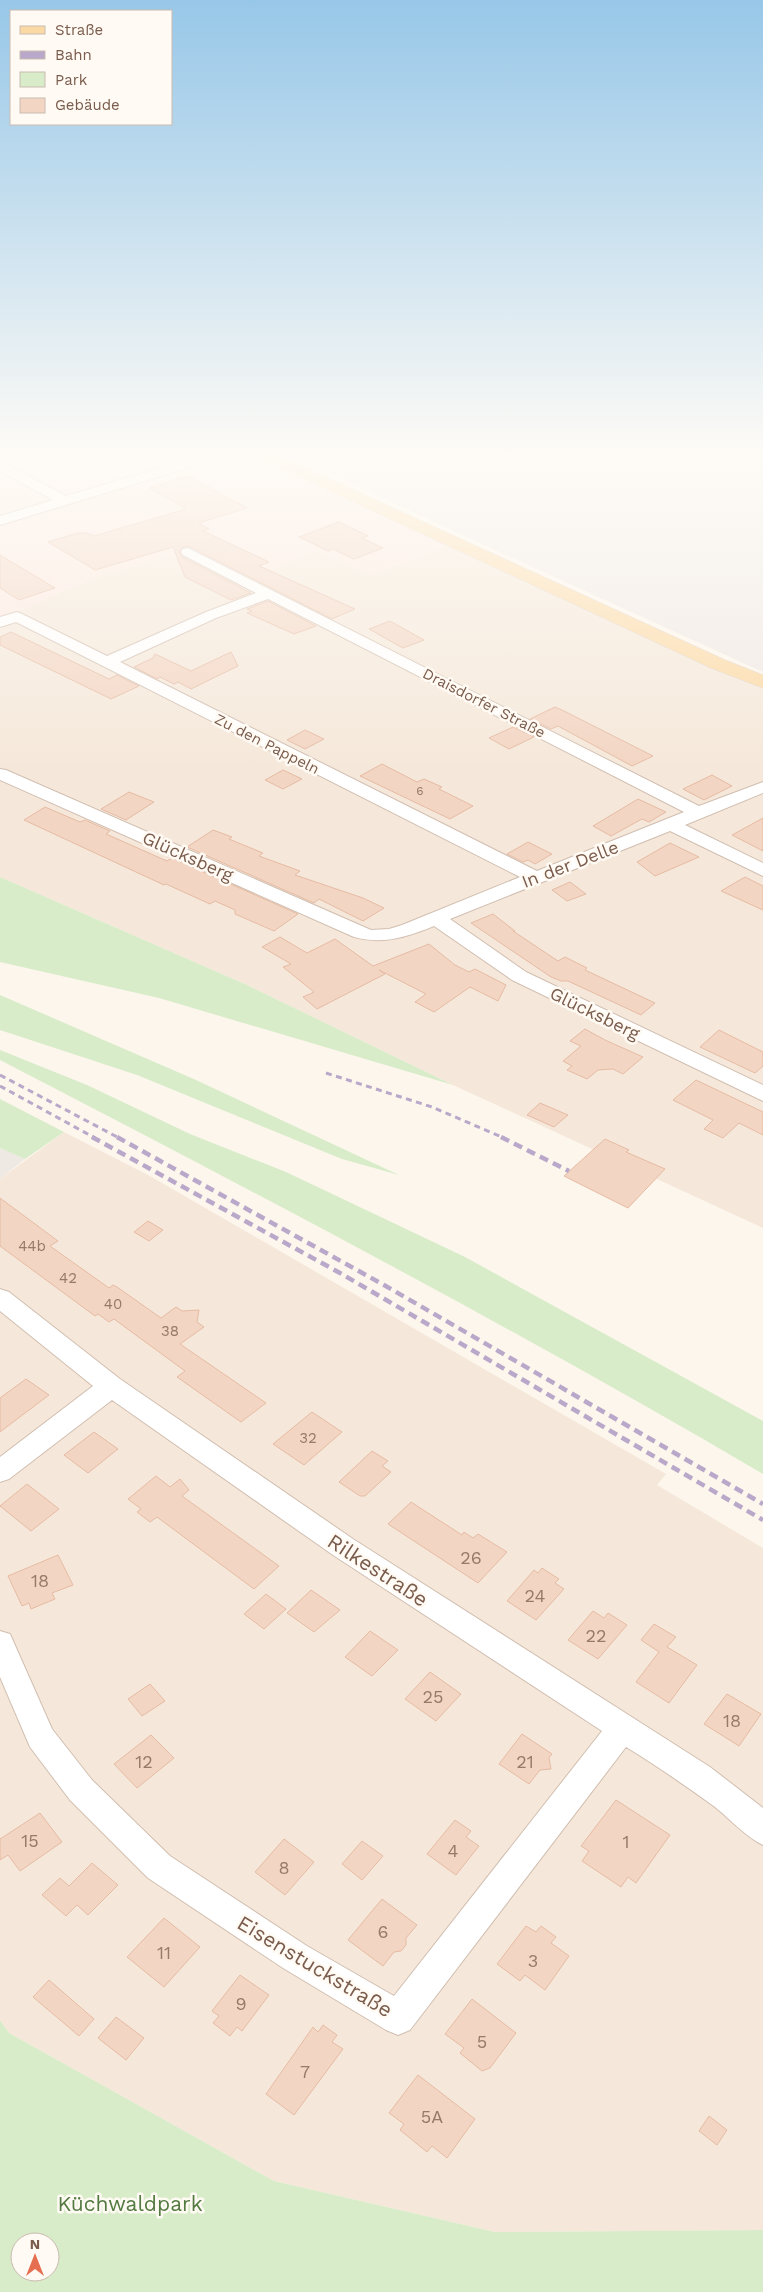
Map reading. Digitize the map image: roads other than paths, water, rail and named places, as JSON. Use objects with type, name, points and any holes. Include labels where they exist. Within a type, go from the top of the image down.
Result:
[{"type":"main road","points":[[489,559],[718,664],[763,682]]},
{"type":"street","name":"Draisdorfer Straße","points":[[202,559],[699,813]]},
{"type":"street","points":[[105,663],[211,615],[269,593]]},
{"type":"street","name":"Zu den Pappeln","points":[[0,622],[17,617],[105,663],[534,877]]},
{"type":"street","name":"Glücksberg","points":[[0,774],[361,933],[376,937]]},
{"type":"street","name":"In der Delle","points":[[376,937],[436,918],[534,877],[672,825],[763,787]]},
{"type":"street","points":[[672,825],[763,870]]},
{"type":"street","name":"Glücksberg","points":[[436,918],[519,976],[763,1094]]},
{"type":"street","name":"Rilkestraße","points":[[0,1298],[111,1386],[342,1548],[699,1777],[748,1814],[763,1830]]},
{"type":"street","points":[[0,1472],[111,1386]]},
{"type":"street","name":"Eisenstuckstraße","points":[[0,1643],[41,1738],[81,1790],[159,1867],[295,1957],[398,2018],[622,1729]]},
{"type":"railway","points":[[326,1073],[432,1107],[504,1138]]},
{"type":"railway","points":[[0,1075],[119,1138]]},
{"type":"railway","points":[[0,1086],[95,1138]]},
{"type":"railway","points":[[92,1137],[340,1273],[763,1520]]},
{"type":"railway","points":[[117,1137],[384,1285],[763,1504]]},
{"type":"railway","points":[[501,1137],[569,1171]]},
{"type":"park label","name":"Küchwaldpark","points":[[130,2203]]}]
